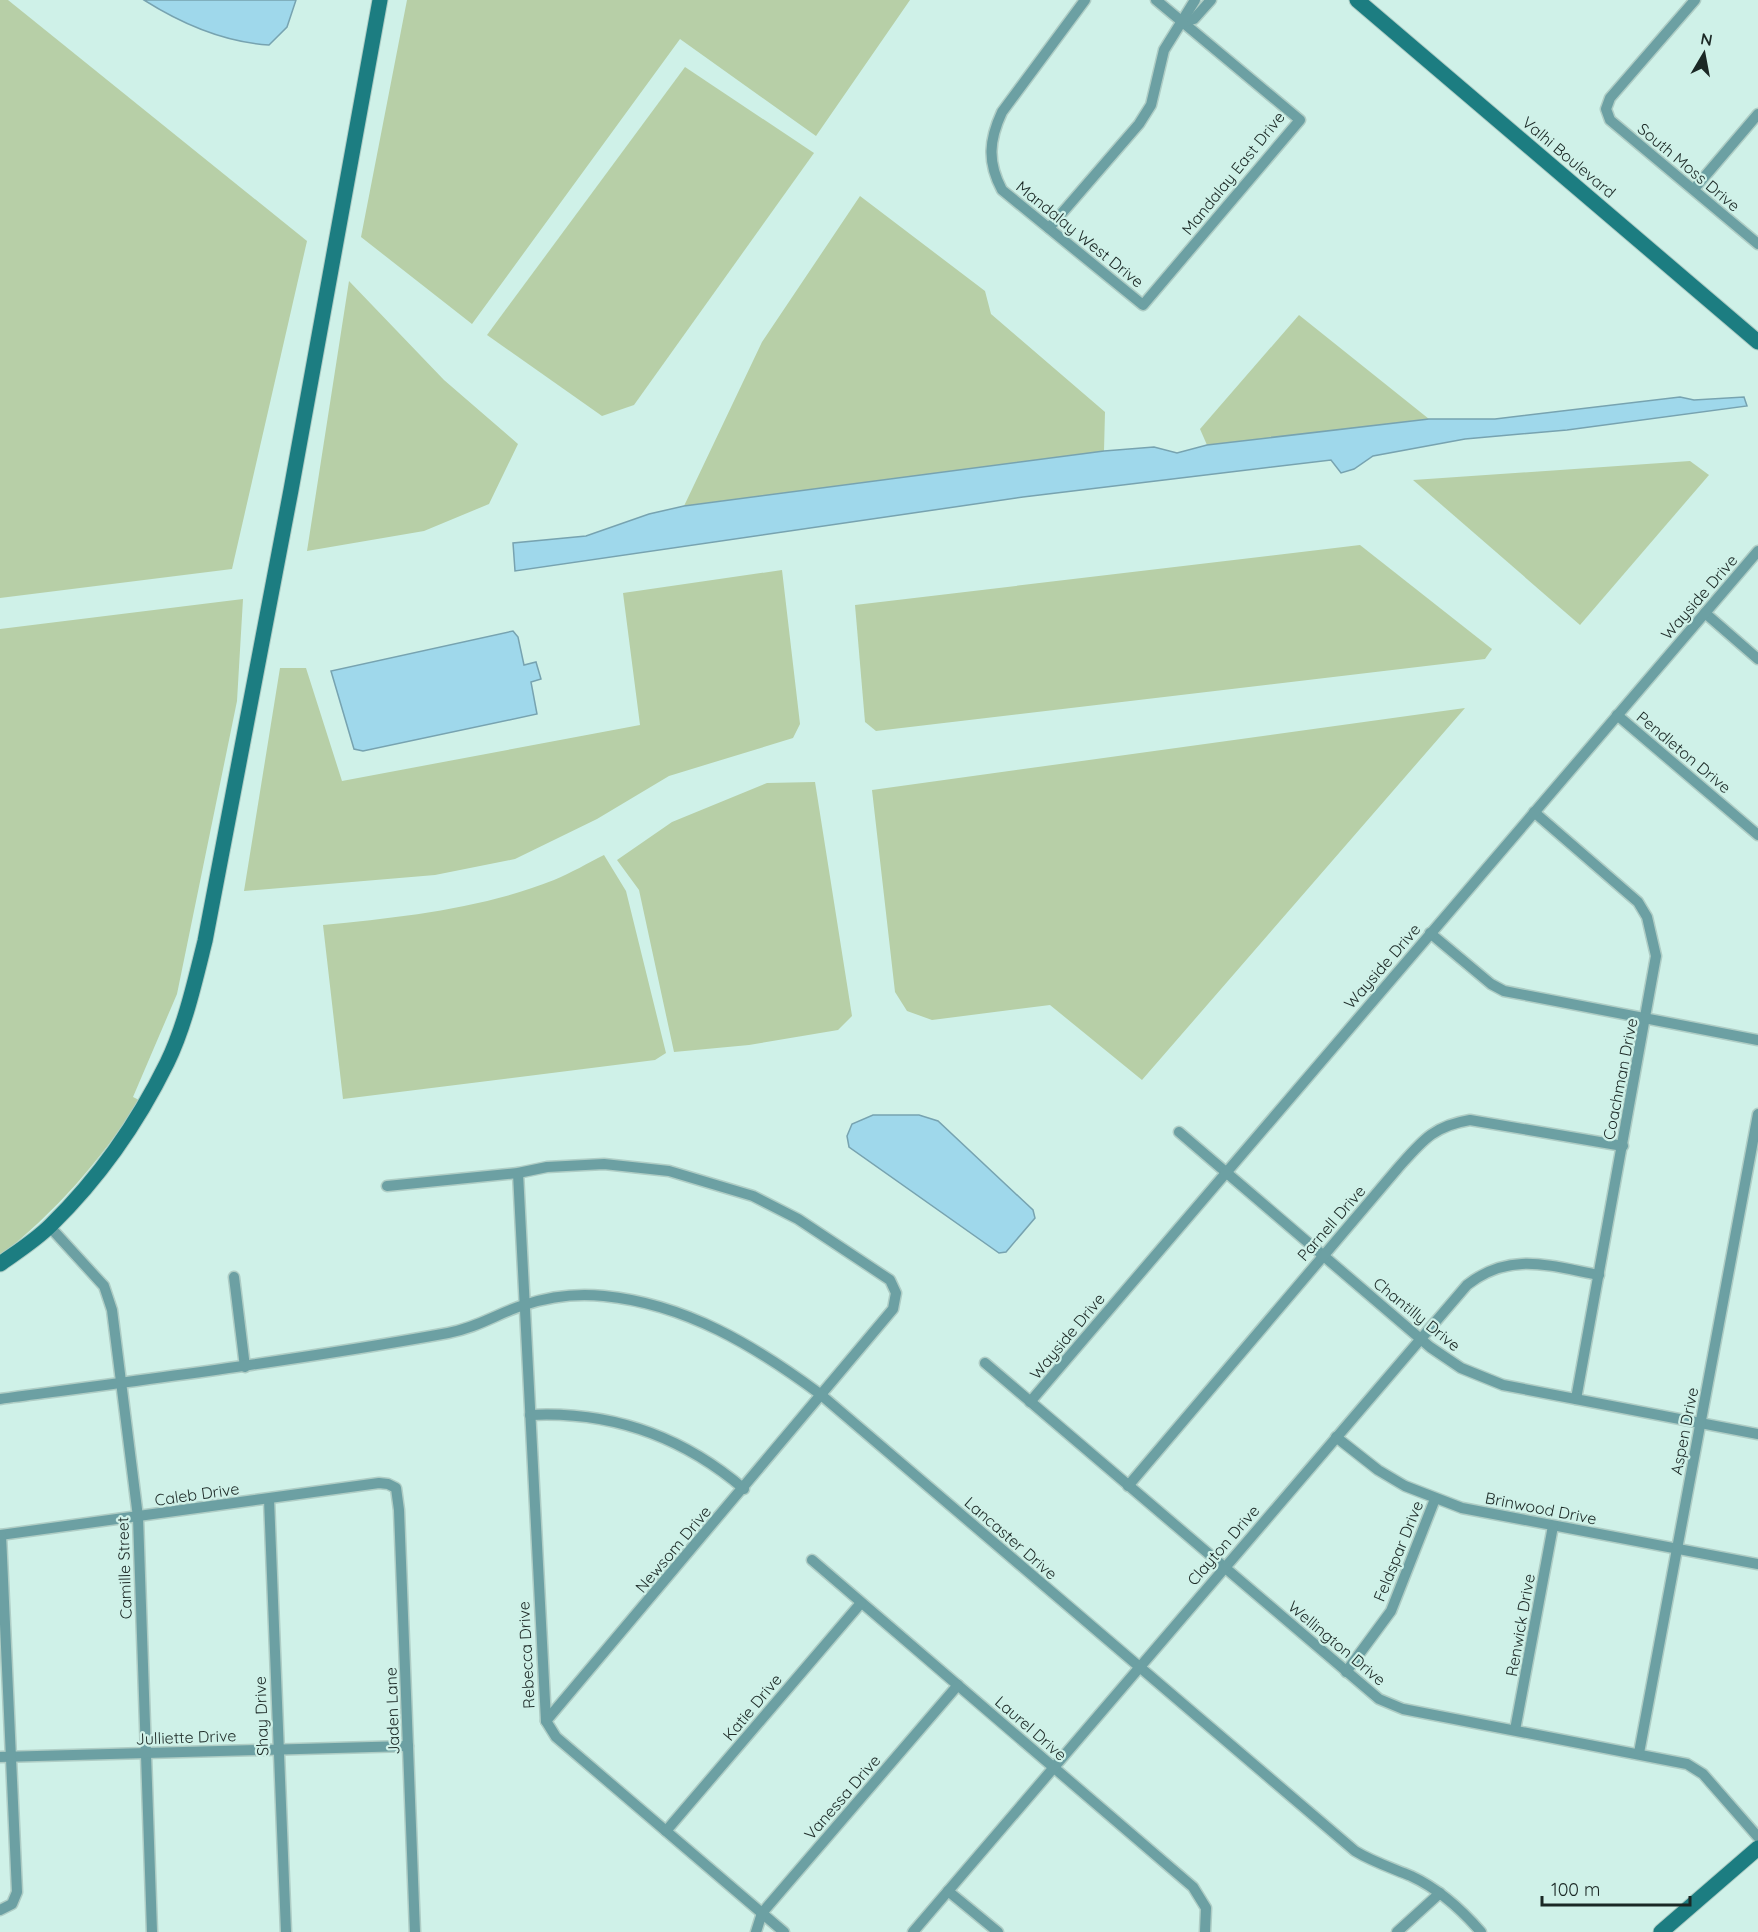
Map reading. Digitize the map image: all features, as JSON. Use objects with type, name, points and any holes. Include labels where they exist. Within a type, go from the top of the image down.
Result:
[{"type":"street","points":[[0,1264],[50,1227],[107,1160],[137,1117],[168,1061],[205,941],[291,490],[380,0]]},
{"type":"street","name":"Mandalay West Drive","points":[[1085,0],[1002,112],[992,133],[990,155],[994,175],[1002,190],[1143,305]]},
{"type":"street","name":"Mandalay East Drive","points":[[1143,305],[1300,120],[1156,0]]},
{"type":"street","points":[[1049,228],[1139,124],[1151,105],[1164,50],[1183,22],[1186,11],[1195,0]]},
{"type":"street","points":[[1183,22],[1194,19],[1211,0]]},
{"type":"street","name":"Valhi Boulevard","points":[[1357,0],[1758,342]]},
{"type":"street","name":"South Moss Drive","points":[[1695,0],[1610,98],[1606,110],[1610,120],[1758,244]]},
{"type":"street","points":[[1694,189],[1758,114]]},
{"type":"street","name":"Wayside Drive","points":[[1030,1402],[1758,551]]},
{"type":"street","points":[[1705,613],[1758,659]]},
{"type":"street","name":"Pendleton Drive","points":[[1617,715],[1758,835]]},
{"type":"street","name":"Coachman Drive","points":[[1534,812],[1631,895],[1647,917],[1656,956],[1576,1399]]},
{"type":"street","points":[[1430,933],[1491,984],[1504,991],[1758,1040]]},
{"type":"street","name":"Aspen Drive","points":[[1639,1753],[1758,1114]]},
{"type":"street","name":"Parnell Drive","points":[[1128,1486],[1427,1136],[1448,1123],[1470,1119],[1623,1146]]},
{"type":"street","name":"Chantilly Drive","points":[[1179,1132],[1420,1338],[1461,1368],[1483,1379],[1503,1385],[1758,1434]]},
{"type":"street","name":"Newsom Drive","points":[[387,1186],[518,1173],[547,1167],[604,1164],[669,1171],[753,1196],[798,1219],[890,1280],[896,1293],[893,1309],[820,1394],[744,1489],[546,1720]]},
{"type":"street","name":"Rebecca Drive","points":[[518,1173],[546,1720],[556,1737],[784,1932]]},
{"type":"street","name":"Camille Street","points":[[50,1227],[98,1278],[109,1297],[138,1517],[152,1932]]},
{"type":"street","name":"Clayton Drive","points":[[913,1932],[1467,1285],[1482,1273],[1497,1267],[1520,1263],[1542,1264],[1599,1275]]},
{"type":"street","points":[[234,1277],[245,1367]]},
{"type":"street","name":"Lancaster Drive","points":[[0,1399],[313,1358],[473,1328],[523,1305],[562,1294],[604,1296],[653,1305],[719,1329],[772,1358],[820,1394],[1355,1851],[1372,1861],[1412,1877],[1440,1893],[1459,1907],[1481,1932]]},
{"type":"street","name":"Wellington Drive","points":[[985,1363],[1379,1699],[1403,1709],[1674,1760],[1697,1769],[1758,1837]]},
{"type":"street","points":[[530,1415],[592,1417],[639,1427],[703,1457],[744,1489]]},
{"type":"street","name":"Brinwood Drive","points":[[1336,1437],[1378,1470],[1435,1499],[1462,1508],[1758,1564]]},
{"type":"street","name":"Caleb Drive","points":[[1,1535],[379,1484],[388,1484],[396,1488]]},
{"type":"street","name":"Jaden Lane","points":[[396,1488],[399,1510],[415,1932]]},
{"type":"street","name":"Shay Drive","points":[[269,1499],[277,1749],[286,1932]]},
{"type":"street","name":"Feldspar Drive","points":[[1346,1672],[1391,1611],[1435,1499]]},
{"type":"street","name":"Renwick Drive","points":[[1515,1730],[1553,1526]]},
{"type":"street","points":[[0,1910],[12,1904],[17,1893],[5,1757],[1,1535]]},
{"type":"street","name":"Laurel Drive","points":[[812,1560],[1193,1887],[1206,1908],[1205,1932]]},
{"type":"street","name":"Katie Drive","points":[[666,1831],[861,1603]]},
{"type":"street","name":"Vanessa Drive","points":[[756,1932],[762,1913],[958,1685]]},
{"type":"street","name":"Julliette Drive","points":[[5,1757],[408,1746]]},
{"type":"street","points":[[1661,1932],[1758,1848]]},
{"type":"street","points":[[948,1891],[998,1932]]},
{"type":"street","points":[[1396,1932],[1440,1893]]},
{"type":"green space","points":[[0,0],[8,0],[307,241],[232,569],[0,598]]},
{"type":"green space","points":[[407,0],[910,0],[816,136],[680,39],[472,324],[361,237]]},
{"type":"green space","points":[[685,67],[814,153],[634,405],[602,416],[487,335]]},
{"type":"green space","points":[[860,196],[985,291],[991,314],[1105,412],[1104,451],[684,506],[762,342]]},
{"type":"green space","points":[[349,281],[444,380],[518,444],[489,504],[424,531],[307,551]]},
{"type":"green space","points":[[1299,315],[1429,419],[1207,445],[1200,429]]},
{"type":"green space","points":[[1690,461],[1709,475],[1580,625],[1413,480]]},
{"type":"green space","points":[[1360,545],[1492,649],[1485,659],[876,731],[865,722],[855,605]]},
{"type":"green space","points":[[782,570],[800,724],[793,738],[669,776],[597,819],[515,859],[435,875],[244,891],[280,668],[306,668],[342,781],[640,725],[623,593]]},
{"type":"green space","points":[[243,599],[237,701],[177,994],[133,1097],[139,1100],[93,1165],[40,1222],[0,1256],[0,629]]},
{"type":"green space","points":[[1465,708],[1142,1080],[1050,1005],[932,1020],[907,1011],[895,992],[872,790]]},
{"type":"green space","points":[[815,782],[852,1016],[838,1030],[749,1045],[674,1052],[639,890],[617,860],[672,822],[767,783]]},
{"type":"green space","points":[[604,855],[626,891],[666,1053],[655,1060],[343,1099],[323,925],[411,915],[498,898],[554,880]]},
{"type":"water","points":[[144,0],[296,0],[287,27],[269,45],[220,36],[173,17]]},
{"type":"water","points":[[1680,397],[1694,400],[1744,397],[1747,406],[1567,430],[1465,439],[1373,456],[1354,469],[1341,473],[1331,460],[1023,497],[515,571],[513,543],[586,536],[649,514],[684,506],[1104,451],[1154,447],[1177,453],[1207,445],[1429,419],[1495,419]]},
{"type":"water","points":[[513,631],[518,637],[524,665],[536,662],[541,679],[531,682],[537,714],[363,751],[354,749],[331,671]]},
{"type":"water","points":[[873,1115],[919,1115],[938,1121],[1033,1210],[1035,1218],[1006,1252],[999,1253],[849,1147],[847,1136],[852,1124]]}]
